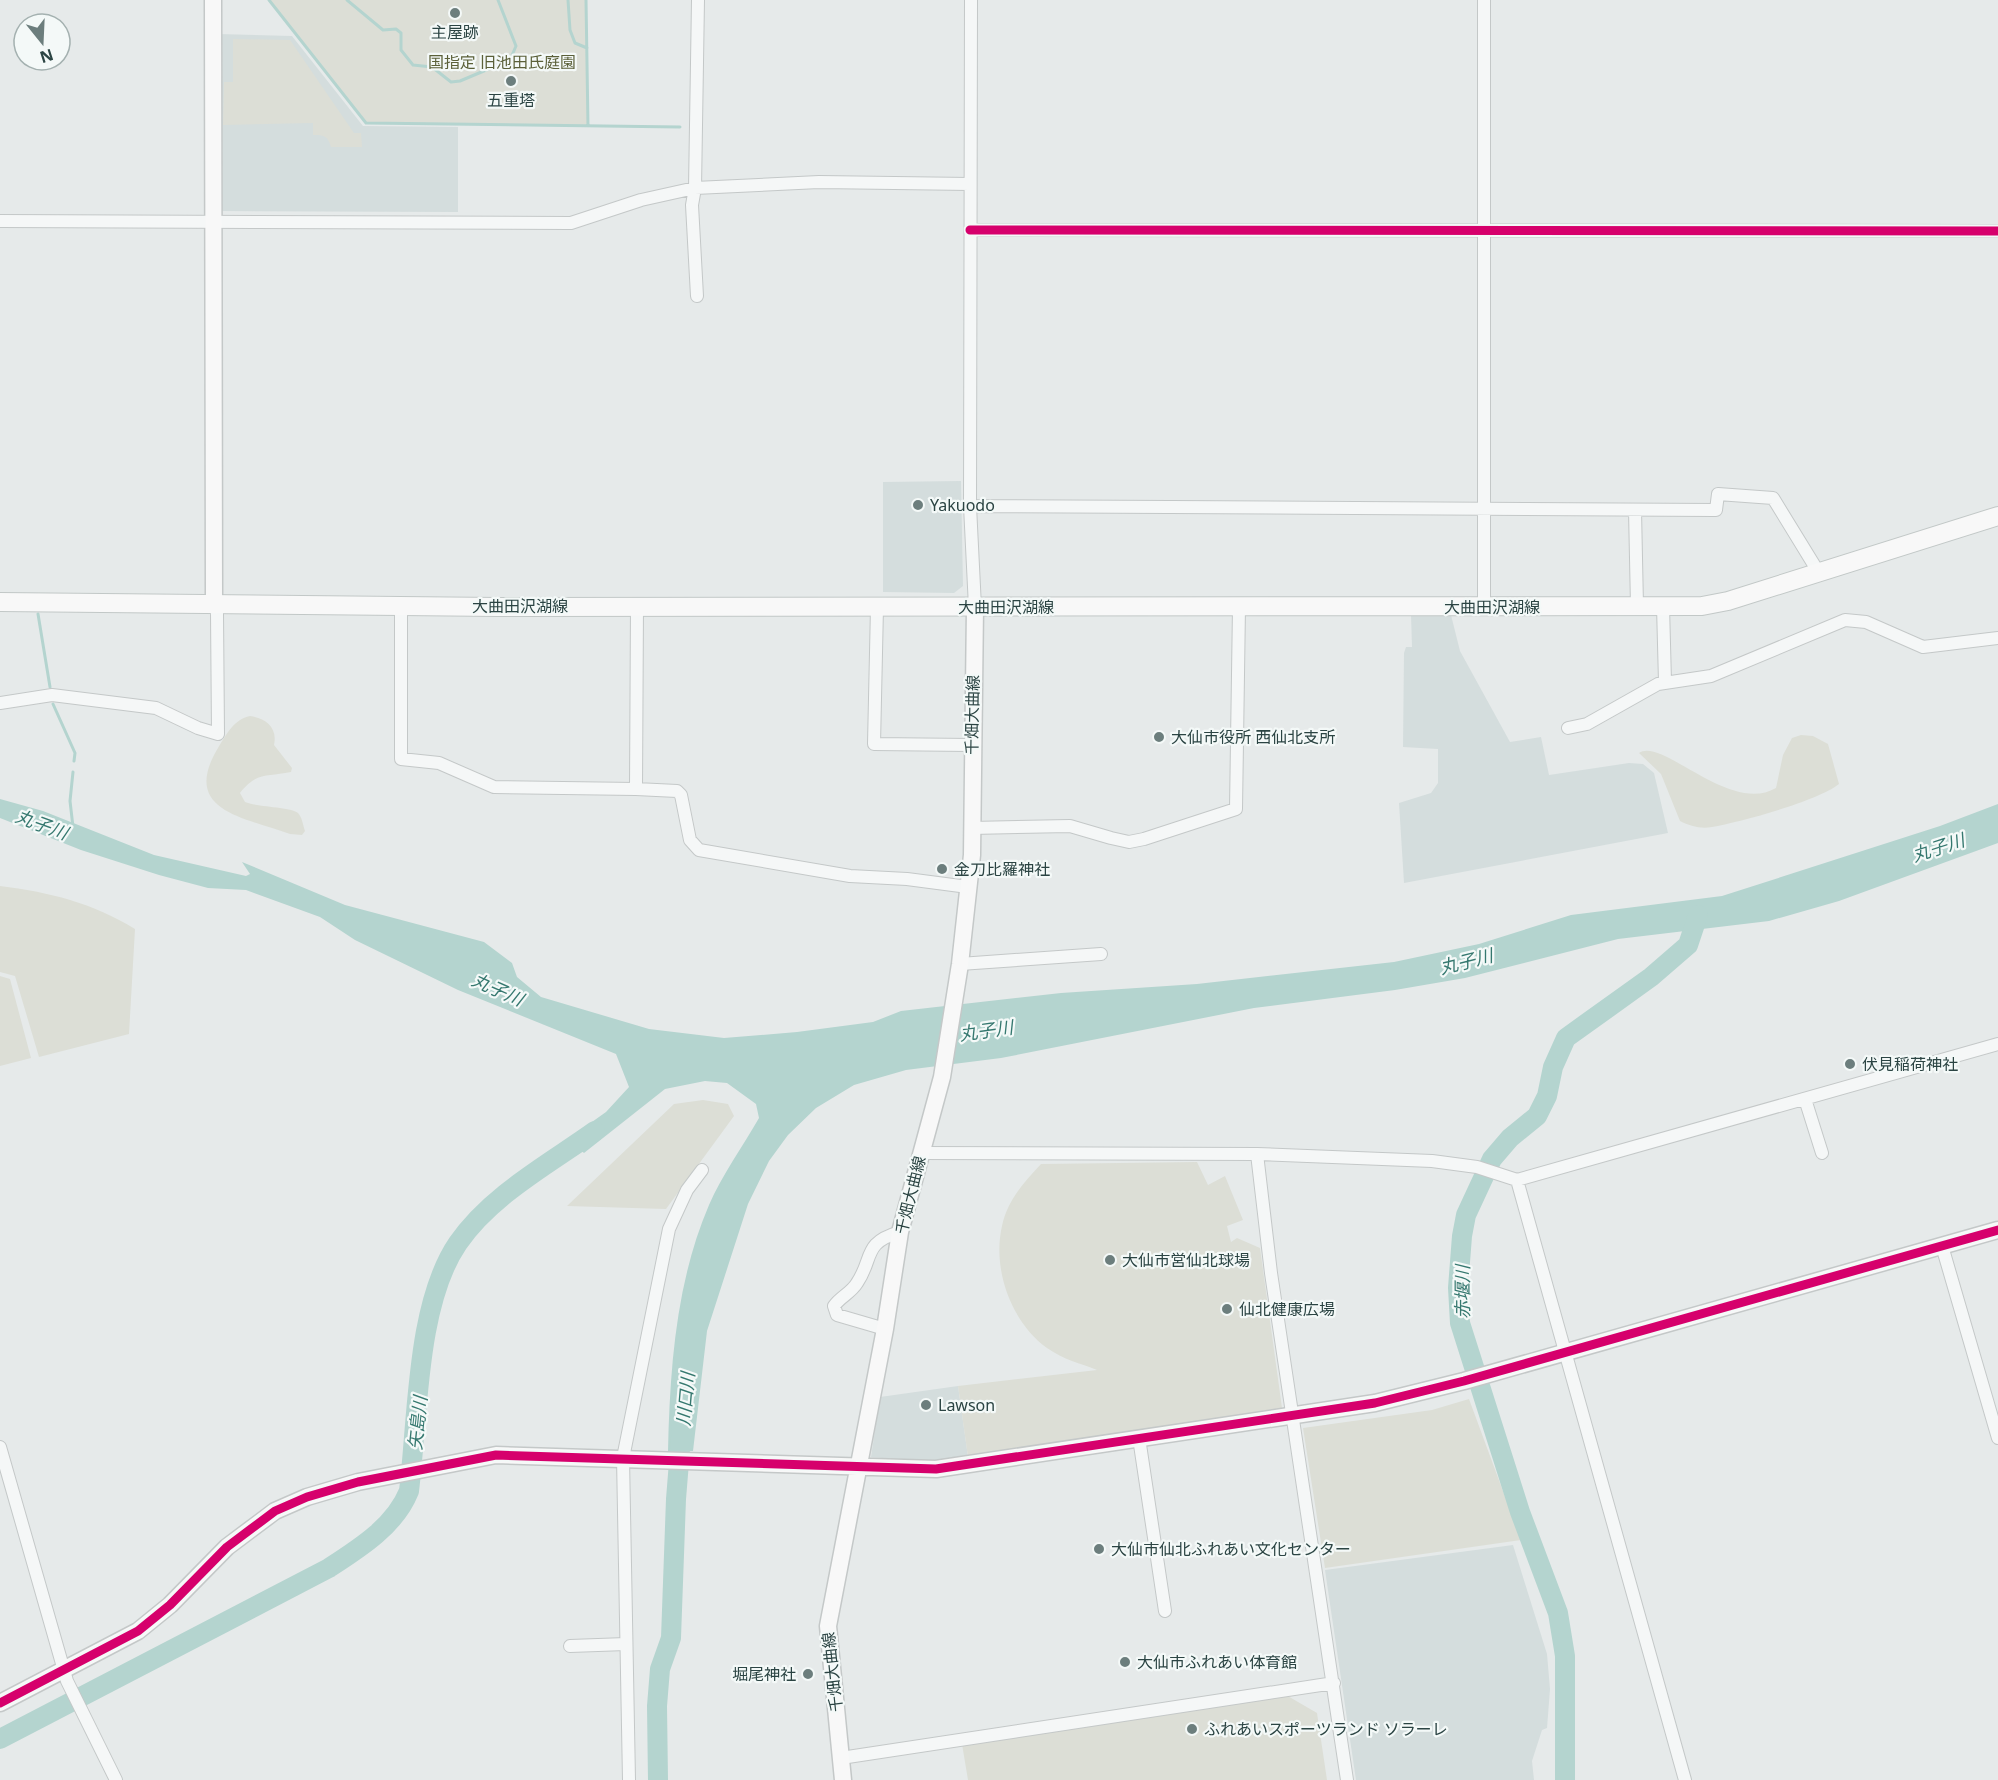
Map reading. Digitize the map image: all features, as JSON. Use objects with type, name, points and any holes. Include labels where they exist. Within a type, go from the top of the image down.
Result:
[{"type":"main road","name":"大曲田沢湖線","points":[[0,603],[877,607],[1701,606],[1728,601],[1998,516]]},
{"type":"street","points":[[0,703],[52,695],[156,708],[218,735],[217,613],[214,603],[213,0]]},
{"type":"street","points":[[697,296],[692,205],[695,188],[698,0]]},
{"type":"street","points":[[971,0],[970,506],[975,607]]},
{"type":"street","points":[[1484,0],[1484,607]]},
{"type":"street","points":[[0,221],[571,223],[641,200],[695,188],[819,182],[970,184]]},
{"type":"street","points":[[970,230],[1998,231]]},
{"type":"street","points":[[970,506],[1716,510],[1718,494],[1773,498],[1819,573]]},
{"type":"street","points":[[1635,510],[1637,606]]},
{"type":"street","points":[[401,605],[401,759],[439,763],[495,788],[677,791],[681,795],[690,840],[699,850],[850,876],[908,879],[968,888]]},
{"type":"street","points":[[636,789],[637,606]]},
{"type":"street","points":[[1663,606],[1665,682]]},
{"type":"street","points":[[877,607],[874,744],[971,745]]},
{"type":"street","name":"千畑大曲線","points":[[843,1780],[828,1626],[885,1329],[900,1232],[942,1077],[960,964],[972,855],[971,745],[975,607]]},
{"type":"street","points":[[971,828],[1070,825],[1129,842],[1144,840],[1236,809],[1239,607]]},
{"type":"street","points":[[1568,728],[1587,724],[1665,682],[1711,676],[1845,620],[1866,622],[1923,647],[1998,638]]},
{"type":"street","points":[[960,964],[1101,954]]},
{"type":"street","points":[[920,1153],[1257,1154],[1432,1161],[1477,1167],[1517,1180],[1998,1044]]},
{"type":"street","points":[[1805,1099],[1822,1153]]},
{"type":"street","points":[[1257,1154],[1271,1274],[1294,1414],[1347,1780]]},
{"type":"street","points":[[629,1780],[626,1644],[630,1458],[669,1229],[687,1190],[702,1170]]},
{"type":"street","points":[[1517,1180],[1685,1780]]},
{"type":"street","points":[[0,1703],[65,1676],[138,1631],[170,1605],[226,1547],[275,1511],[307,1497],[381,1478],[496,1455],[936,1469],[1375,1402],[1464,1382],[1998,1230]]},
{"type":"street","points":[[885,1329],[837,1316],[834,1306],[859,1281],[869,1252],[876,1243],[900,1232]]},
{"type":"street","points":[[1942,1246],[1998,1438]]},
{"type":"street","points":[[1139,1438],[1166,1611]]},
{"type":"street","points":[[0,1447],[65,1676],[116,1780]]},
{"type":"street","points":[[570,1646],[626,1644]]},
{"type":"street","points":[[841,1758],[1334,1683]]},
{"type":"shaded area","points":[[218,34],[292,36],[363,126],[458,127],[458,212],[219,211]]},
{"type":"shaded area","points":[[961,481],[963,586],[954,593],[883,592],[883,482]]},
{"type":"shaded area","points":[[1411,614],[1451,615],[1460,651],[1510,742],[1541,737],[1549,775],[1629,763],[1643,764],[1654,773],[1668,833],[1404,883],[1399,803],[1431,793],[1438,783],[1438,749],[1403,747],[1404,653],[1406,647],[1412,647]]},
{"type":"shaded area","points":[[958,1386],[968,1457],[937,1463],[871,1457],[880,1397]]},
{"type":"shaded area","points":[[1513,1545],[1547,1654],[1550,1689],[1547,1728],[1542,1730],[1532,1761],[1534,1780],[1356,1780],[1325,1570]]},
{"type":"green space","name":"国指定 旧池田氏庭園","points":[[269,0],[586,0],[588,126],[366,123]]},
{"type":"green space","points":[[233,39],[290,40],[354,133],[361,133],[362,147],[331,147],[325,137],[313,135],[313,123],[223,125],[224,82],[233,82]]},
{"type":"green space","points":[[250,716],[269,724],[274,733],[274,745],[292,768],[291,772],[258,778],[240,793],[245,802],[289,809],[298,813],[305,831],[302,835],[290,834],[237,816],[222,808],[212,798],[207,786],[208,769],[227,733],[239,720]]},
{"type":"green space","points":[[1801,735],[1813,736],[1828,744],[1839,784],[1829,791],[1778,810],[1708,828],[1695,827],[1680,821],[1661,774],[1639,753],[1650,751],[1719,785],[1738,792],[1758,794],[1776,788],[1783,755],[1792,738]]},
{"type":"green space","points":[[0,886],[70,900],[103,912],[135,929],[129,1034],[39,1057],[15,976],[0,972]]},
{"type":"green space","points":[[0,976],[10,979],[31,1058],[0,1066]]},
{"type":"green space","points":[[703,1100],[728,1104],[734,1116],[666,1209],[567,1206],[674,1104]]},
{"type":"green space","points":[[1197,1162],[1208,1185],[1225,1176],[1243,1220],[1227,1226],[1231,1242],[1237,1238],[1260,1248],[1282,1408],[968,1457],[958,1386],[1097,1370],[1053,1352],[1034,1337],[1023,1324],[1007,1293],[1000,1260],[1002,1226],[1012,1200],[1023,1185],[1041,1164]]},
{"type":"green space","points":[[1469,1399],[1521,1540],[1325,1568],[1303,1428],[1432,1410]]},
{"type":"green space","name":"ふれあいスポーツランド ソラーレ","points":[[1286,1695],[1317,1713],[1327,1780],[968,1780],[962,1744]]},
{"type":"water","name":"丸子川","points":[[0,799],[43,811],[154,855],[246,876],[250,874],[242,862],[345,905],[484,942],[512,963],[517,977],[541,997],[649,1029],[724,1038],[797,1032],[873,1022],[901,1011],[1061,993],[1197,984],[1394,962],[1479,944],[1571,915],[1722,896],[1940,826],[1998,804],[1998,843],[1839,901],[1769,921],[1618,939],[1465,978],[1395,990],[1254,1008],[1001,1058],[906,1070],[854,1085],[816,1108],[788,1135],[769,1161],[748,1204],[707,1331],[693,1451],[668,1451],[673,1357],[689,1264],[714,1194],[759,1118],[756,1104],[727,1083],[705,1081],[665,1089],[584,1153],[568,1139],[606,1112],[629,1087],[616,1054],[458,990],[355,940],[320,917],[246,890],[208,888],[159,875],[81,850],[0,818]]},
{"type":"waterway","points":[[269,0],[366,123],[680,127]]},
{"type":"waterway","points":[[347,0],[383,30],[396,29],[401,33],[401,50],[413,65],[432,67],[451,82],[460,81],[510,60],[516,46],[498,0]]},
{"type":"waterway","points":[[568,0],[570,30],[575,43],[587,48]]},
{"type":"waterway","points":[[586,0],[588,126]]},
{"type":"waterway","points":[[38,614],[50,687]]},
{"type":"waterway","points":[[53,704],[75,753],[74,761]]},
{"type":"waterway","name":"丸子川","points":[[73,772],[70,801],[73,827]]},
{"type":"waterway","name":"赤堰川","points":[[1565,1780],[1565,1656],[1558,1613],[1520,1512],[1460,1323],[1458,1288],[1462,1236],[1466,1215],[1492,1159],[1510,1138],[1537,1116],[1547,1096],[1553,1067],[1566,1038],[1651,977],[1688,945],[1698,915]]},
{"type":"waterway","name":"矢島川","points":[[0,1739],[329,1568],[364,1544],[386,1525],[403,1504],[409,1491],[417,1397],[426,1329],[444,1268],[458,1243],[487,1210],[522,1181],[595,1131]]},
{"type":"waterway","name":"川口川","points":[[658,1780],[657,1706],[660,1669],[671,1638],[676,1499],[682,1425]]},
{"type":"cycle path","points":[[970,230],[1998,231]]},
{"type":"cycle path","points":[[0,1703],[138,1631],[170,1605],[227,1547],[275,1511],[307,1497],[358,1482],[496,1455],[936,1469],[1375,1403],[1464,1381],[1998,1230]]},
{"type":"place","name":"主屋跡","points":[[455,13]]},
{"type":"place","name":"五重塔","points":[[511,81]]},
{"type":"place","name":"Yakuodo","points":[[918,505]]},
{"type":"place","name":"大仙市役所 西仙北支所","points":[[1159,737]]},
{"type":"place","name":"金刀比羅神社","points":[[942,869]]},
{"type":"place","name":"伏見稲荷神社","points":[[1850,1064]]},
{"type":"place","name":"大仙市営仙北球場","points":[[1110,1260]]},
{"type":"place","name":"仙北健康広場","points":[[1227,1309]]},
{"type":"place","name":"Lawson","points":[[926,1405]]},
{"type":"place","name":"大仙市仙北ふれあい文化センター","points":[[1099,1549]]},
{"type":"place","name":"大仙市ふれあい体育館","points":[[1125,1662]]},
{"type":"place","name":"堀尾神社","points":[[808,1674]]},
{"type":"place","name":"ふれあいスポーツランド ソラーレ","points":[[1192,1729]]}]
